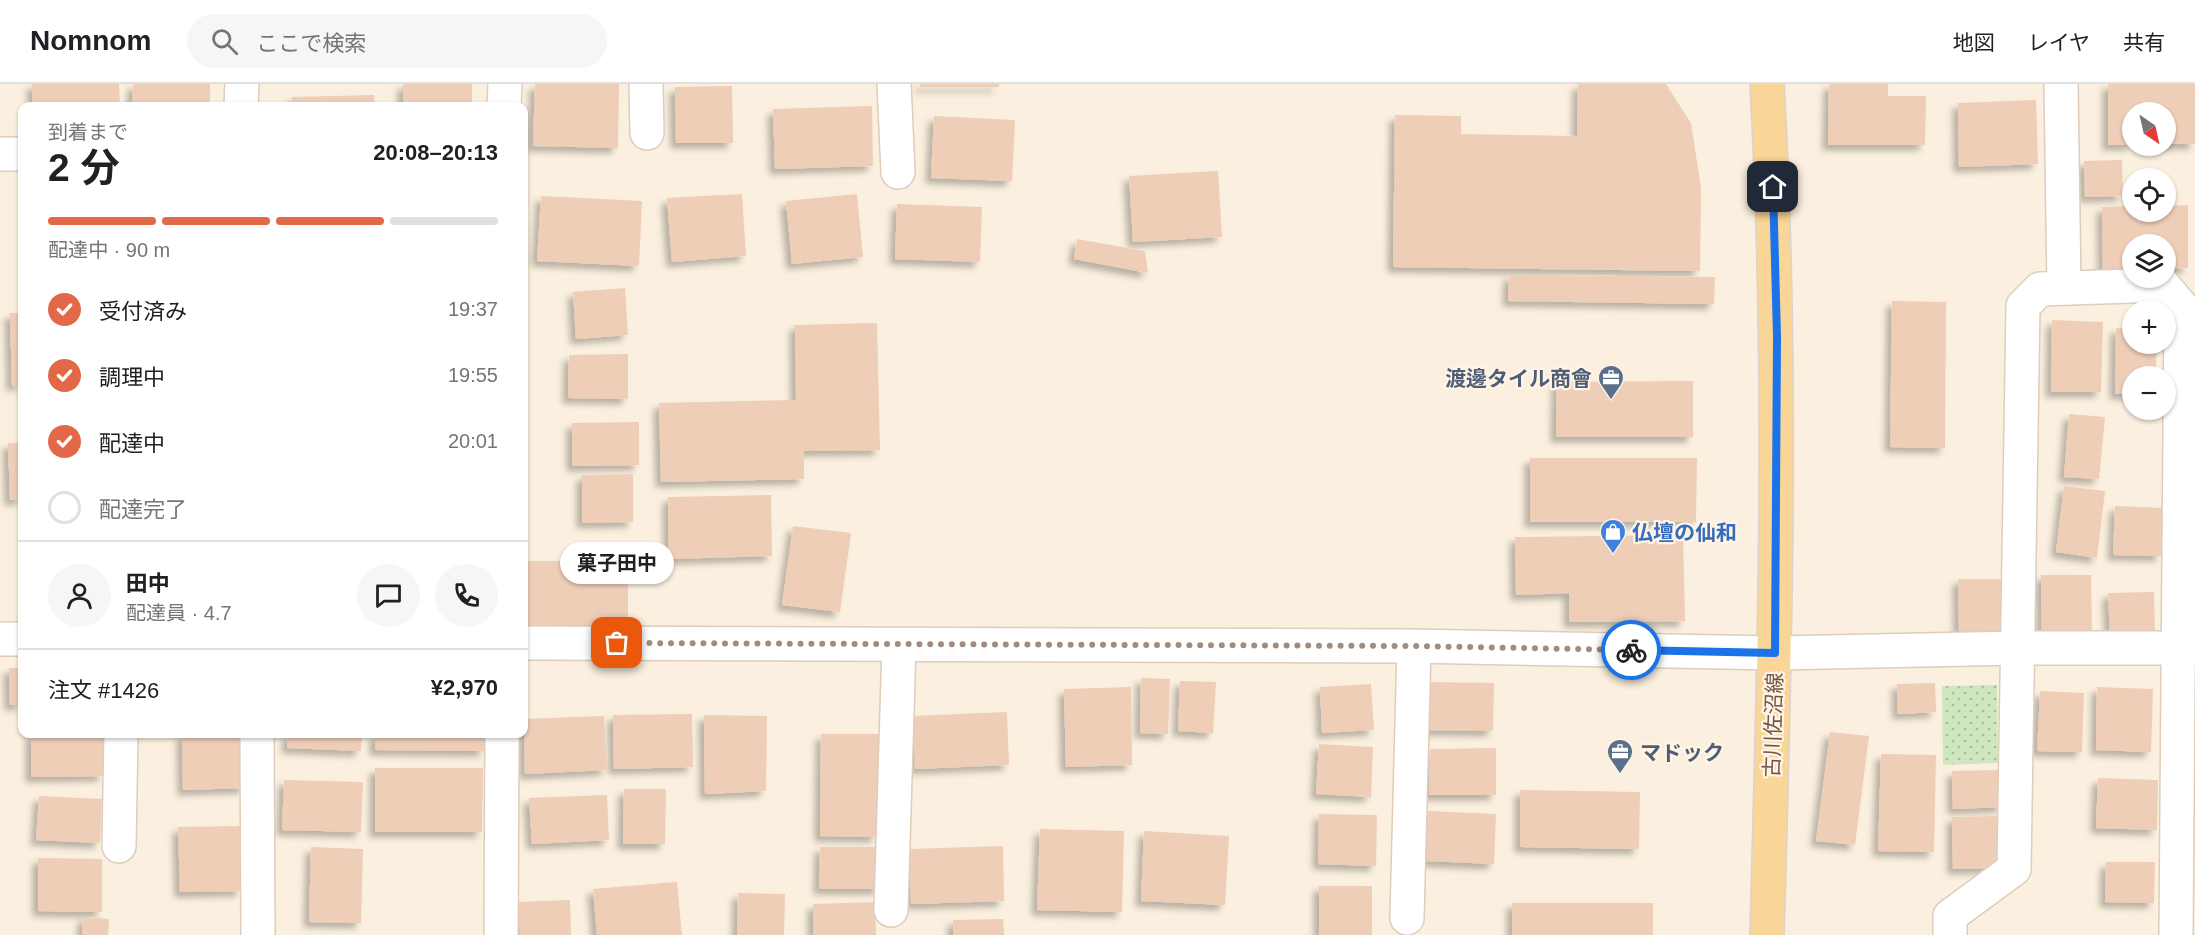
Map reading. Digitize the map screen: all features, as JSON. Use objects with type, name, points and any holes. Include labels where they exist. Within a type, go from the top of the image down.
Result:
[{"type":"main road","name":"古川佐沼線","points":[[1767,84],[1777,337],[1775,653],[1767,935]]},
{"type":"street","points":[[241,102],[242,84]]},
{"type":"street","points":[[504,102],[505,84]]},
{"type":"street","points":[[646,84],[647,133]]},
{"type":"street","points":[[894,84],[898,172]]},
{"type":"street","points":[[2061,84],[2064,288]]},
{"type":"street","points":[[0,154],[18,154]]},
{"type":"street","points":[[1950,935],[1950,916],[2014,869],[2023,306],[2040,289],[2163,285],[2181,306],[2187,648],[2176,935]]},
{"type":"street","points":[[0,639],[18,639]]},
{"type":"street","points":[[528,643],[1414,646],[1775,653],[2018,648],[2187,648]]},
{"type":"street","points":[[891,910],[899,645]]},
{"type":"street","points":[[1407,918],[1414,646]]},
{"type":"street","points":[[119,846],[121,738]]},
{"type":"street","points":[[257,738],[258,935]]},
{"type":"street","points":[[501,935],[502,738]]},
{"type":"green space","points":[[1997,685],[1998,763],[1943,765],[1942,686]]},
{"type":"building","points":[[32,84],[119,84],[120,102],[33,102]]},
{"type":"building","points":[[133,84],[210,84],[210,102],[132,102]]},
{"type":"building","points":[[403,84],[472,84],[472,102],[403,102]]},
{"type":"building","points":[[535,84],[619,84],[618,148],[533,146]]},
{"type":"building","points":[[920,84],[999,84],[999,87],[920,87]]},
{"type":"building","points":[[1578,84],[1666,84],[1691,123],[1701,188],[1700,271],[1393,267],[1395,115],[1461,116],[1461,134],[1577,136]]},
{"type":"building","points":[[1829,84],[1888,84],[1888,96],[1926,96],[1925,145],[1828,145]]},
{"type":"building","points":[[2108,84],[2195,84],[2195,144],[2176,144],[2176,102],[2122,102],[2122,145],[2108,145]]},
{"type":"building","points":[[732,86],[733,143],[676,143],[675,87]]},
{"type":"building","points":[[374,95],[375,102],[292,102],[292,97]]},
{"type":"building","points":[[2036,100],[2038,164],[1959,167],[1958,103]]},
{"type":"building","points":[[872,106],[873,166],[775,169],[773,109]]},
{"type":"building","points":[[934,116],[1015,120],[1012,181],[931,178]]},
{"type":"building","points":[[2122,160],[2122,196],[2085,197],[2084,161]]},
{"type":"building","points":[[1218,171],[1222,237],[1133,242],[1129,176]]},
{"type":"building","points":[[742,194],[746,256],[672,262],[667,198]]},
{"type":"building","points":[[857,194],[863,257],[792,264],[786,201]]},
{"type":"building","points":[[541,196],[642,201],[639,266],[537,261]]},
{"type":"building","points":[[897,204],[982,207],[980,262],[895,259]]},
{"type":"building","points":[[2188,205],[2188,268],[2176,269],[2176,234],[2122,234],[2122,269],[2103,270],[2102,207],[2122,206],[2122,222],[2176,222],[2176,206]]},
{"type":"building","points":[[1077,239],[1145,251],[1148,273],[1074,259]]},
{"type":"building","points":[[1509,275],[1715,277],[1714,304],[1508,301]]},
{"type":"building","points":[[625,288],[628,335],[576,339],[573,292]]},
{"type":"building","points":[[1892,301],[1946,302],[1945,448],[1890,447]]},
{"type":"building","points":[[10,313],[18,313],[18,385],[12,386]]},
{"type":"building","points":[[2052,320],[2103,322],[2101,392],[2051,392]]},
{"type":"building","points":[[877,323],[880,450],[804,451],[804,479],[661,482],[659,403],[796,400],[795,325]]},
{"type":"building","points":[[2116,328],[2122,328],[2122,354],[2156,354],[2156,366],[2122,366],[2122,394],[2115,394]]},
{"type":"building","points":[[628,354],[628,399],[568,398],[569,355]]},
{"type":"building","points":[[1693,381],[1693,437],[1556,437],[1557,382]]},
{"type":"building","points":[[2069,414],[2105,417],[2099,479],[2064,477]]},
{"type":"building","points":[[639,422],[639,465],[572,466],[572,423]]},
{"type":"building","points":[[8,443],[18,443],[18,500],[10,500]]},
{"type":"building","points":[[1530,458],[1697,458],[1696,522],[1530,522]]},
{"type":"building","points":[[633,474],[633,522],[582,523],[582,475]]},
{"type":"building","points":[[2064,486],[2105,491],[2097,558],[2056,552]]},
{"type":"building","points":[[771,495],[772,556],[669,559],[668,497]]},
{"type":"building","points":[[2115,506],[2163,508],[2161,556],[2113,555]]},
{"type":"building","points":[[793,526],[851,533],[840,612],[782,605]]},
{"type":"building","points":[[1683,535],[1685,621],[1569,622],[1569,593],[1516,595],[1515,537]]},
{"type":"building","points":[[528,561],[628,561],[628,625],[528,625]]},
{"type":"building","points":[[2041,575],[2091,575],[2092,636],[2042,636]]},
{"type":"building","points":[[1958,579],[2004,579],[2004,633],[1959,633]]},
{"type":"building","points":[[2154,592],[2155,636],[2110,637],[2108,593]]},
{"type":"building","points":[[9,668],[18,668],[18,705],[10,705]]},
{"type":"building","points":[[1141,678],[1170,679],[1168,734],[1140,733]]},
{"type":"building","points":[[1180,681],[1216,682],[1213,733],[1178,731]]},
{"type":"building","points":[[1426,682],[1494,683],[1493,731],[1425,730]]},
{"type":"building","points":[[1935,683],[1936,712],[1898,714],[1897,684]]},
{"type":"building","points":[[1371,684],[1374,730],[1322,733],[1320,687]]},
{"type":"building","points":[[1131,687],[1132,765],[1066,767],[1064,689]]},
{"type":"building","points":[[2097,687],[2153,689],[2151,752],[2096,750]]},
{"type":"building","points":[[2040,691],[2084,693],[2082,752],[2037,751]]},
{"type":"building","points":[[1007,712],[1009,765],[915,769],[913,716]]},
{"type":"building","points":[[692,714],[693,767],[614,769],[613,715]]},
{"type":"building","points":[[704,715],[767,716],[766,791],[705,794]]},
{"type":"building","points":[[604,716],[607,770],[525,774],[524,738],[528,738],[528,719]]},
{"type":"building","points":[[1830,732],[1869,736],[1855,845],[1816,841]]},
{"type":"building","points":[[821,734],[879,734],[877,837],[820,836]]},
{"type":"building","points":[[31,738],[103,738],[104,776],[31,777]]},
{"type":"building","points":[[182,738],[245,738],[246,788],[183,790]]},
{"type":"building","points":[[288,738],[362,738],[361,751],[287,748]]},
{"type":"building","points":[[375,738],[485,738],[485,751],[375,750]]},
{"type":"building","points":[[1319,744],[1373,747],[1371,797],[1316,794]]},
{"type":"building","points":[[1496,748],[1496,795],[1429,795],[1430,749]]},
{"type":"building","points":[[1881,754],[1936,755],[1934,852],[1878,851]]},
{"type":"building","points":[[375,768],[483,768],[482,832],[375,832]]},
{"type":"building","points":[[2002,770],[2003,807],[1953,809],[1952,771]]},
{"type":"building","points":[[2098,778],[2158,780],[2157,830],[2096,828]]},
{"type":"building","points":[[284,780],[363,782],[361,832],[282,830]]},
{"type":"building","points":[[624,789],[666,789],[665,844],[623,844]]},
{"type":"building","points":[[1520,790],[1640,792],[1639,849],[1520,847]]},
{"type":"building","points":[[607,795],[609,840],[532,844],[529,798]]},
{"type":"building","points":[[39,796],[102,799],[100,843],[36,840]]},
{"type":"building","points":[[1428,811],[1496,814],[1494,864],[1426,861]]},
{"type":"building","points":[[1319,814],[1377,815],[1376,866],[1318,864]]},
{"type":"building","points":[[2001,816],[2002,868],[1953,869],[1952,817]]},
{"type":"building","points":[[241,826],[242,891],[180,892],[178,827]]},
{"type":"building","points":[[1040,829],[1124,831],[1122,912],[1037,910]]},
{"type":"building","points":[[1144,831],[1229,836],[1225,905],[1141,901]]},
{"type":"building","points":[[1003,846],[1004,901],[911,904],[910,849]]},
{"type":"building","points":[[311,847],[363,849],[361,923],[309,922]]},
{"type":"building","points":[[820,847],[881,847],[880,889],[819,889]]},
{"type":"building","points":[[38,858],[102,859],[102,912],[38,911]]},
{"type":"building","points":[[2106,862],[2155,862],[2154,903],[2105,902]]},
{"type":"building","points":[[677,882],[682,935],[597,935],[593,889]]},
{"type":"building","points":[[1319,886],[1372,886],[1372,935],[1319,935]]},
{"type":"building","points":[[738,893],[785,894],[784,935],[737,935]]},
{"type":"building","points":[[570,900],[571,935],[520,935],[519,902]]},
{"type":"building","points":[[875,902],[876,935],[813,935],[813,904]]},
{"type":"building","points":[[1512,903],[1653,903],[1653,935],[1512,935]]},
{"type":"building","points":[[83,917],[109,919],[108,935],[82,935]]},
{"type":"building","points":[[1003,919],[1004,935],[953,935],[953,920]]},
{"type":"way so far","points":[[617,643],[1414,646],[1631,650]]},
{"type":"place","name":"渡邊タイル商會","points":[[1611,401]]},
{"type":"place","name":"仏壇の仙和","points":[[1613,555]]},
{"type":"place","name":"菓子田中","points":[[617,643]]},
{"type":"place","name":"マドック","points":[[1620,775]]},
{"type":"route","points":[[1631,650],[1775,653],[1777,337],[1773,187]]}]
